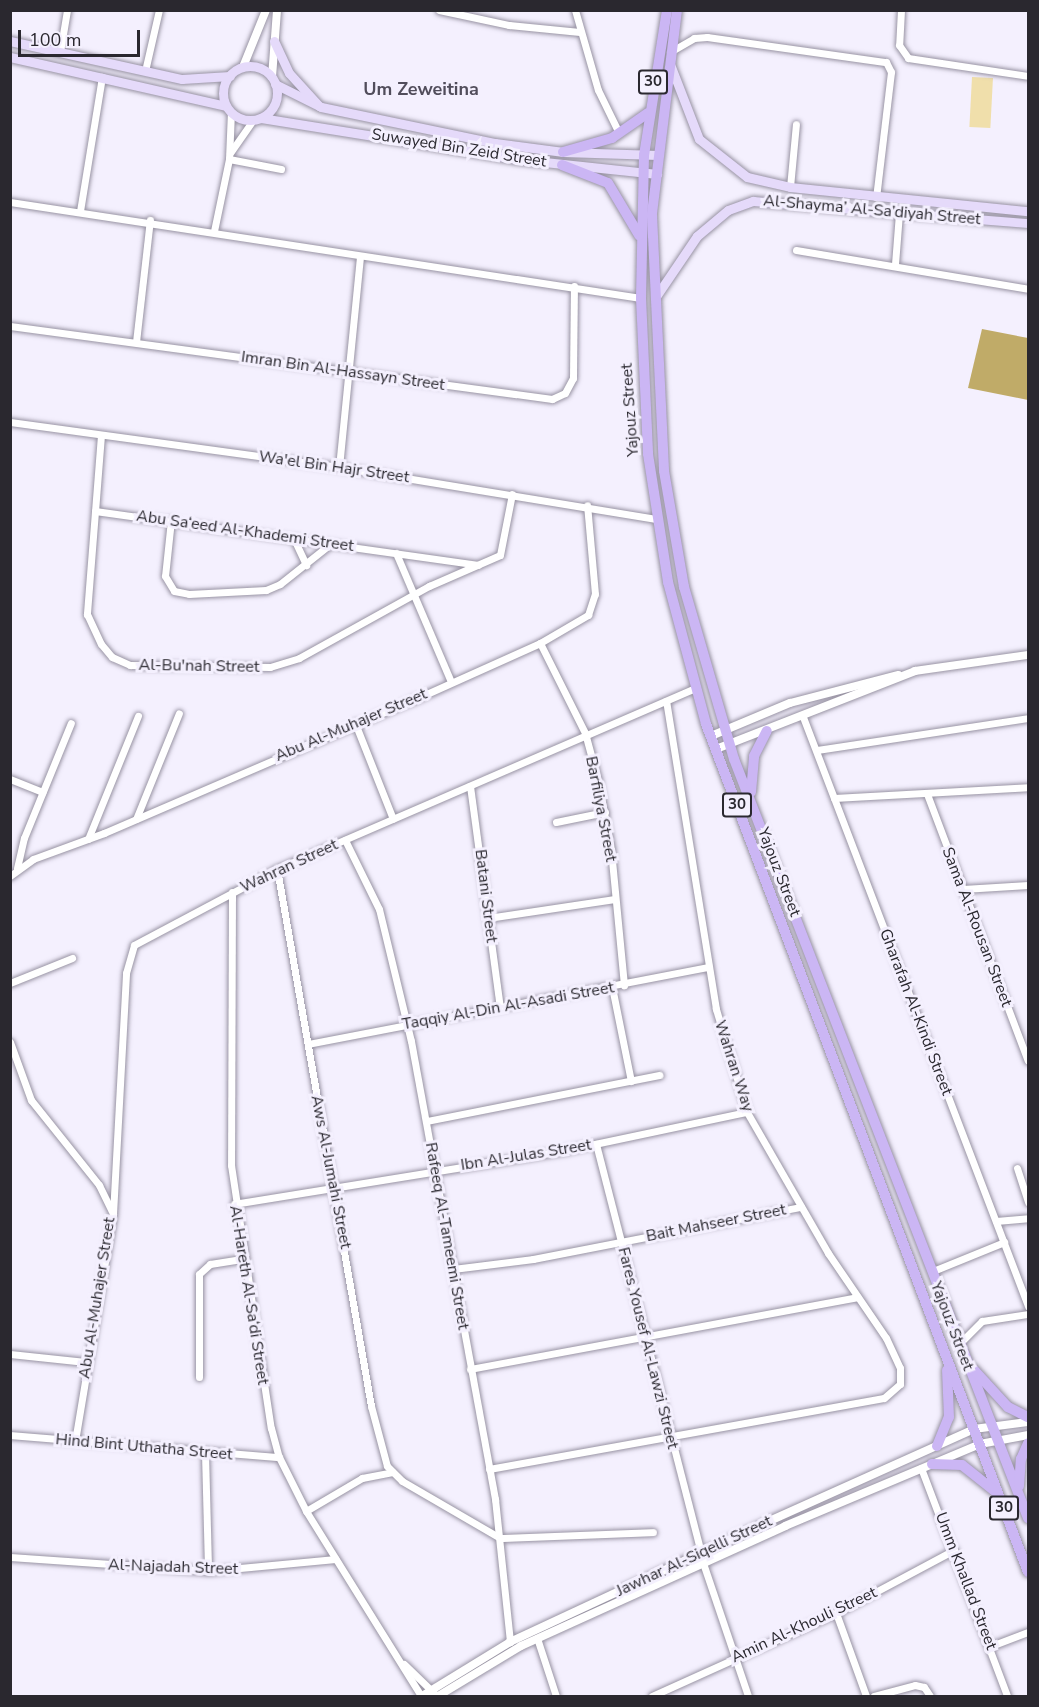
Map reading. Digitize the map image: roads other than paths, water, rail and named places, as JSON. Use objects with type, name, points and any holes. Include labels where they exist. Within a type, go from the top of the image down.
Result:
[{"type":"main road","name":"Yajouz Street","points":[[667,10],[648,113],[642,173],[643,402],[656,519],[696,688],[711,736],[1029,1572]]},
{"type":"main road","name":"Yajouz Street","points":[[677,10],[669,57],[652,215],[653,300],[674,543],[724,731],[751,796],[966,1361],[1029,1518]]},
{"type":"main road","points":[[10,41],[193,80],[230,76],[243,67],[259,68],[274,81],[276,100],[257,119],[229,109],[102,77],[10,57]]},
{"type":"main road","points":[[274,41],[289,73],[321,107]]},
{"type":"main road","name":"Al-Shayma’ Al-Sa’diyah Street","points":[[669,57],[699,139],[735,171],[764,184],[1029,211]]},
{"type":"main road","points":[[229,109],[224,90],[230,76]]},
{"type":"main road","name":"Suwayed Bin Zeid Street","points":[[274,81],[321,107],[495,143],[563,152],[658,155]]},
{"type":"main road","points":[[563,152],[619,134],[648,113]]},
{"type":"main road","name":"Suwayed Bin Zeid Street","points":[[257,119],[562,165],[657,174]]},
{"type":"main road","points":[[562,165],[608,183],[624,204],[641,238]]},
{"type":"main road","points":[[764,184],[764,201]]},
{"type":"main road","name":"Al-Shayma’ Al-Sa’diyah Street","points":[[653,300],[687,246],[709,224],[741,204],[764,201],[1029,223]]},
{"type":"main road","points":[[751,796],[754,756],[767,731]]},
{"type":"main road","points":[[937,1446],[950,1402],[943,1346]]},
{"type":"main road","points":[[966,1361],[995,1396],[1029,1417]]},
{"type":"main road","points":[[1022,1501],[1019,1468],[1029,1443]]},
{"type":"main road","points":[[926,1466],[967,1467],[1000,1495]]},
{"type":"street","points":[[60,52],[67,10]]},
{"type":"street","points":[[146,71],[159,10]]},
{"type":"street","points":[[243,67],[266,10]]},
{"type":"street","points":[[274,81],[277,10]]},
{"type":"street","points":[[439,10],[580,32]]},
{"type":"street","points":[[575,10],[603,102],[619,134]]},
{"type":"street","points":[[901,10],[899,45],[908,58],[1029,76]]},
{"type":"street","points":[[669,57],[694,38],[707,37],[886,63],[891,72],[876,197]]},
{"type":"street","points":[[80,211],[102,77]]},
{"type":"street","points":[[214,231],[229,156],[229,109]]},
{"type":"street","points":[[229,156],[257,119]]},
{"type":"street","points":[[790,188],[796,124]]},
{"type":"street","points":[[229,156],[281,169]]},
{"type":"street","points":[[10,202],[150,220],[360,256],[574,286],[641,298]]},
{"type":"street","points":[[895,264],[899,213]]},
{"type":"street","points":[[136,342],[150,220]]},
{"type":"street","points":[[795,250],[895,264],[1029,289]]},
{"type":"street","points":[[339,467],[360,256]]},
{"type":"street","name":"Imran Bin Al-Hassayn Street","points":[[10,326],[559,398],[568,388],[574,366],[574,286]]},
{"type":"street","name":"Wa'el Bin Hajr Street","points":[[10,422],[339,467],[587,505],[656,519]]},
{"type":"street","name":"Al-Bu'nah Street","points":[[101,435],[87,614],[101,644],[112,657],[130,665],[270,667],[299,658],[412,596],[504,550],[512,494]]},
{"type":"street","name":"Abu Al-Muhajer Street","points":[[10,876],[17,868],[136,819],[540,643],[588,615],[593,606],[587,505]]},
{"type":"street","name":"Abu Sa‘eed Al-Khademi Street","points":[[94,511],[171,520],[329,545],[478,565]]},
{"type":"street","points":[[171,520],[165,576],[174,591],[215,594],[266,590],[306,565],[329,545]]},
{"type":"street","points":[[294,539],[306,565]]},
{"type":"street","points":[[396,553],[412,596],[451,682]]},
{"type":"street","name":"Barfiliya Street","points":[[540,643],[585,733],[605,812],[624,985]]},
{"type":"street","points":[[711,736],[790,703],[908,673],[1029,655]]},
{"type":"street","points":[[716,749],[803,717],[908,673]]},
{"type":"street","name":"Wahran Street","points":[[113,1214],[129,954],[144,937],[277,869],[470,786],[585,733],[696,688]]},
{"type":"street","name":"Wahran Way","points":[[666,701],[708,967],[747,1112],[801,1207],[897,1360],[901,1376],[896,1392],[884,1398],[670,1437]]},
{"type":"street","points":[[136,819],[179,713]]},
{"type":"street","points":[[88,839],[138,716]]},
{"type":"street","name":"Gharafah Al-Kindi Street","points":[[803,717],[1029,1306]]},
{"type":"street","points":[[816,750],[1029,718]]},
{"type":"street","points":[[17,868],[42,792],[71,723]]},
{"type":"street","points":[[355,723],[393,819]]},
{"type":"street","points":[[10,779],[42,792]]},
{"type":"street","name":"Batani Street","points":[[470,786],[500,1007]]},
{"type":"street","points":[[834,798],[1029,787]]},
{"type":"street","name":"Sama Al-Rousan Street","points":[[927,794],[1029,1061]]},
{"type":"street","points":[[556,822],[605,812]]},
{"type":"street","name":"Rafeeq Al-Tameemi Street","points":[[345,840],[379,909],[427,1121],[489,1468],[500,1538],[510,1642]]},
{"type":"street","name":"Aws Al-Jumahi Street","points":[[277,869],[371,1406],[392,1472]]},
{"type":"street","points":[[963,889],[1029,885]]},
{"type":"street","name":"Al-Hareth Al-Sa‘di Street","points":[[232,892],[234,1203],[242,1259],[279,1457],[306,1510],[335,1559],[422,1696]]},
{"type":"street","points":[[488,918],[615,898]]},
{"type":"street","points":[[10,983],[72,958]]},
{"type":"street","name":"Taqqiy Al-Din Al-Asadi Street","points":[[308,1044],[708,967]]},
{"type":"street","points":[[612,987],[630,1081]]},
{"type":"street","name":"Abu Al-Muhajer Street","points":[[10,1042],[31,1100],[99,1185],[113,1214],[75,1441]]},
{"type":"street","points":[[427,1121],[659,1076]]},
{"type":"street","name":"Ibn Al-Julas Street","points":[[234,1203],[596,1144],[747,1112]]},
{"type":"street","name":"Fares Yousef Al-Lawzi Street","points":[[596,1144],[648,1338],[670,1437],[701,1552]]},
{"type":"street","points":[[1017,1168],[1029,1202]]},
{"type":"street","name":"Bait Mahseer Street","points":[[453,1269],[622,1242],[801,1207]]},
{"type":"street","points":[[996,1221],[1029,1218]]},
{"type":"street","points":[[933,1271],[1004,1242]]},
{"type":"street","points":[[198,1377],[199,1274],[210,1264],[242,1259]]},
{"type":"street","points":[[470,1369],[648,1338],[857,1297]]},
{"type":"street","points":[[960,1343],[982,1321],[1029,1314]]},
{"type":"street","points":[[10,1354],[87,1362]]},
{"type":"street","name":"Jawhar Al-Siqelli Street","points":[[436,1694],[510,1642],[701,1552],[974,1430],[993,1425],[1029,1422]]},
{"type":"street","name":"Hind Bint Uthatha Street","points":[[10,1435],[205,1454],[279,1457]]},
{"type":"street","name":"Jawhar Al-Siqelli Street","points":[[422,1696],[436,1694],[537,1638],[926,1466],[980,1444],[1029,1435]]},
{"type":"street","points":[[489,1468],[670,1437]]},
{"type":"street","points":[[205,1454],[208,1571]]},
{"type":"street","name":"Umm Khallad Street","points":[[926,1466],[1007,1696]]},
{"type":"street","points":[[306,1510],[362,1478],[392,1472],[500,1538],[653,1532]]},
{"type":"street","name":"Amin Al-Khouli Street","points":[[653,1696],[836,1613],[954,1550]]},
{"type":"street","name":"Al-Najadah Street","points":[[10,1557],[208,1571],[335,1559]]},
{"type":"street","points":[[703,1563],[737,1657],[748,1696]]},
{"type":"street","points":[[836,1613],[866,1696]]},
{"type":"street","points":[[991,1646],[1029,1632]]},
{"type":"street","points":[[537,1638],[556,1696]]},
{"type":"street","name":"Al-Hareth Al-Sa‘di Street","points":[[402,1663],[436,1694]]},
{"type":"street","points":[[874,1696],[915,1685],[924,1686],[930,1696]]},
{"type":"district","name":"Um Zeweitina","points":[[421,89]]}]
